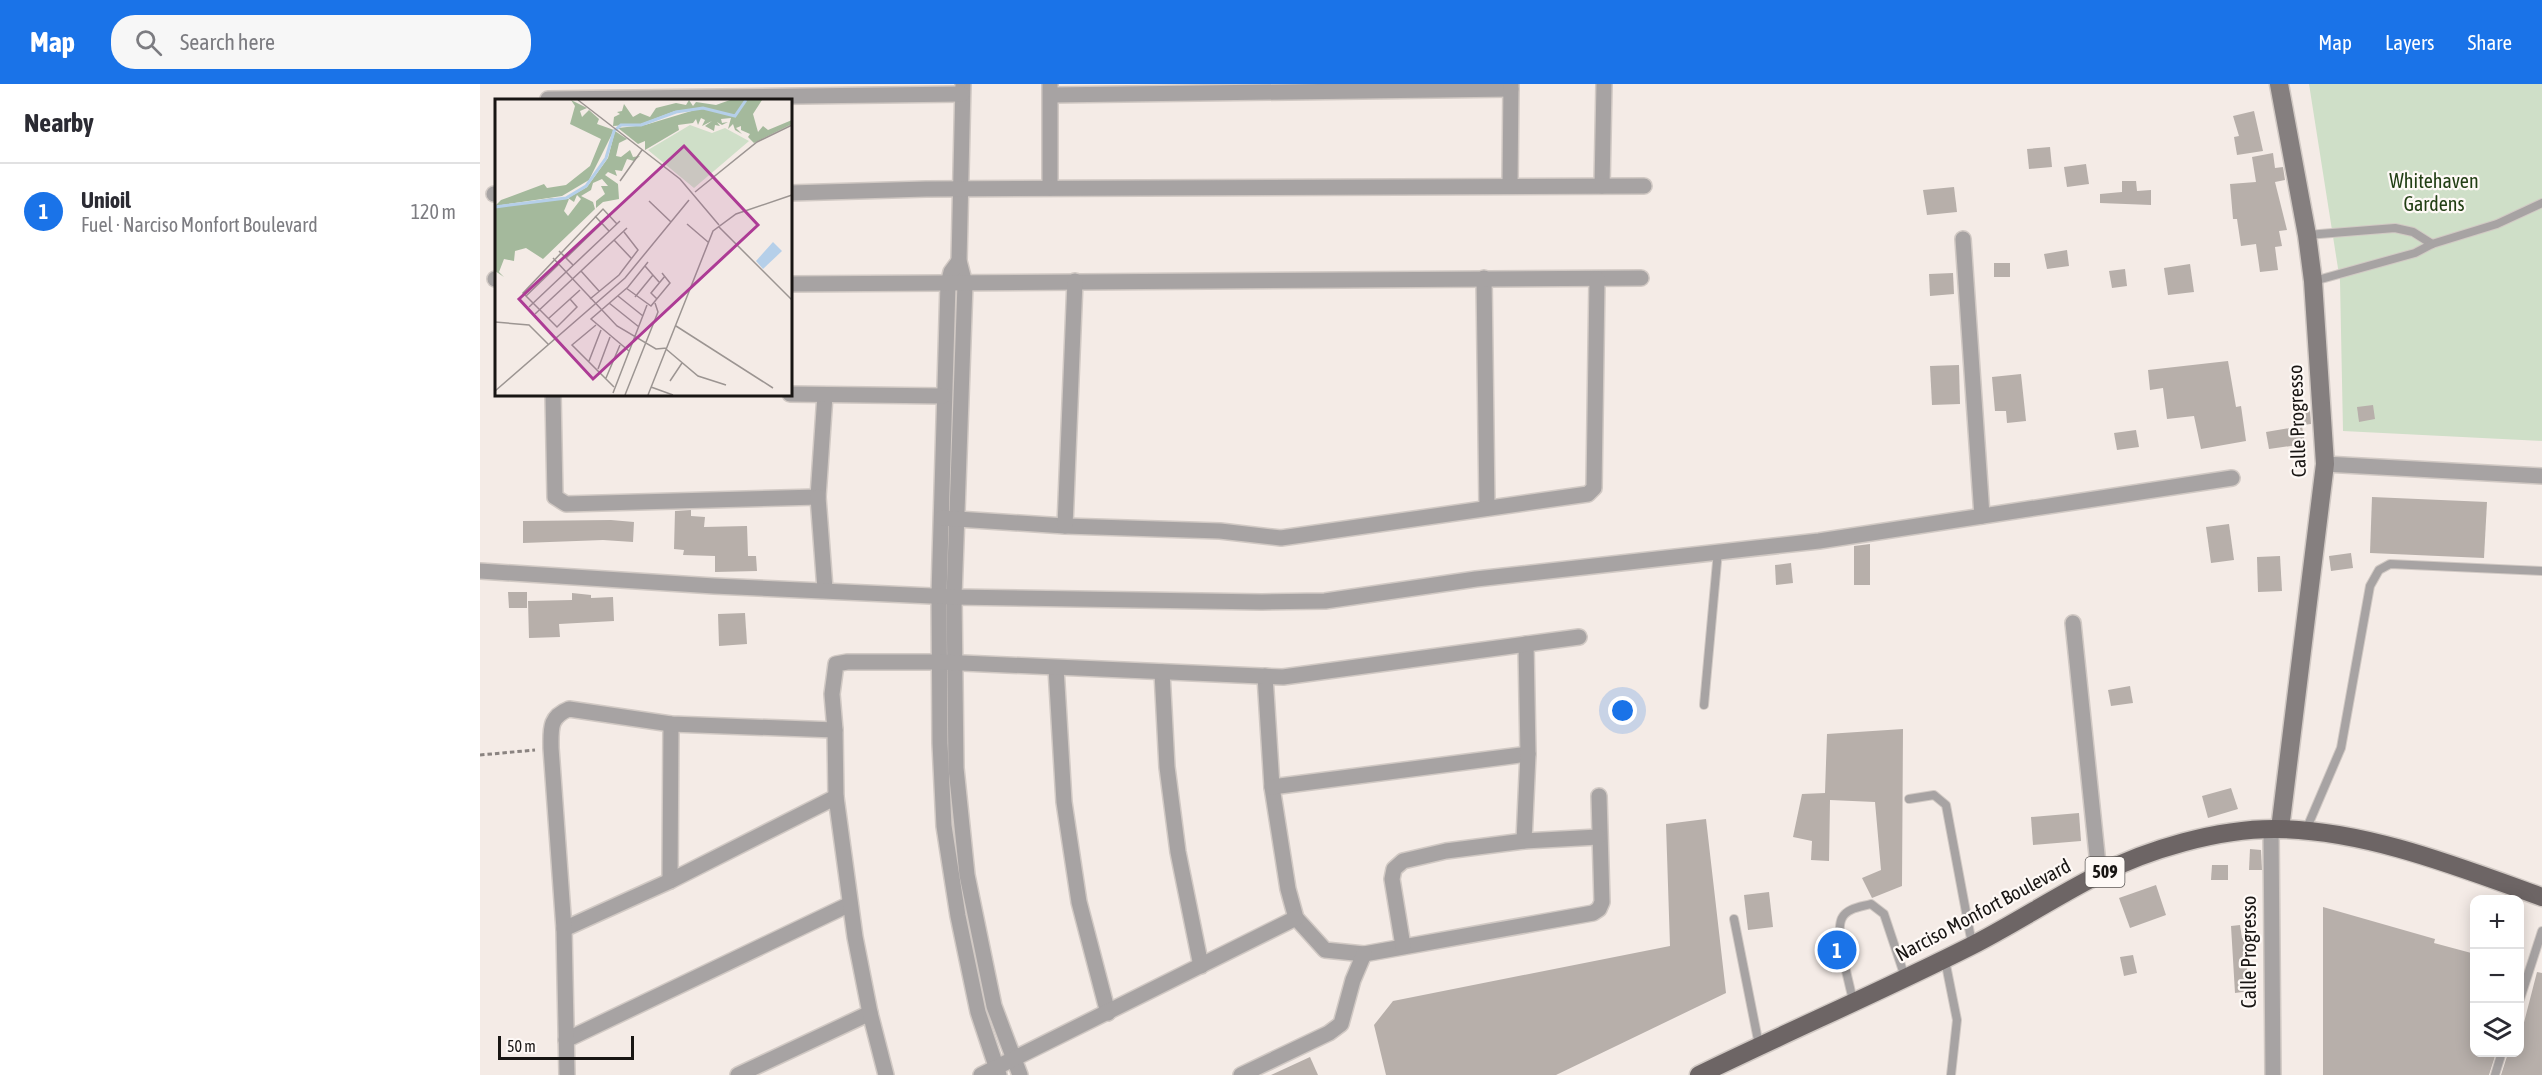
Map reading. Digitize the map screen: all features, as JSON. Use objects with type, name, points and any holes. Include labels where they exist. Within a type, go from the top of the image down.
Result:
[{"type":"main road","name":"Calle Progresso","points":[[2275,829],[2325,464],[2313,281],[2307,235],[2279,84]]},
{"type":"main road","name":"Narciso Monfort Boulevard","points":[[1699,1075],[1972,945],[2099,874],[2182,843],[2208,837],[2275,829],[2306,831],[2367,841],[2464,869],[2542,897]]},
{"type":"street","points":[[1602,186],[1604,84]]},
{"type":"street","points":[[1050,188],[1050,90],[1511,86],[1510,185]]},
{"type":"street","points":[[547,94],[962,89],[959,261],[965,284],[949,519],[944,826],[958,916],[978,1012],[998,1071]]},
{"type":"street","points":[[792,192],[1050,188],[1644,186]]},
{"type":"street","points":[[1963,238],[1982,516]]},
{"type":"street","points":[[949,519],[943,396],[948,284],[951,272],[959,261]]},
{"type":"street","points":[[1484,278],[1487,508]]},
{"type":"street","points":[[792,284],[1641,278]]},
{"type":"street","points":[[949,519],[1065,526],[1220,531],[1262,538],[1299,538],[1592,492],[1597,279]]},
{"type":"street","points":[[1065,526],[1075,281]]},
{"type":"street","points":[[792,394],[943,396]]},
{"type":"street","points":[[825,395],[818,497],[825,589]]},
{"type":"street","points":[[553,396],[555,497],[559,502],[566,504],[818,497]]},
{"type":"street","points":[[2325,464],[2542,476]]},
{"type":"street","points":[[480,571],[714,586],[947,596],[1262,602],[1325,601],[1476,579],[1819,541],[2232,478]]},
{"type":"street","points":[[2073,623],[2099,874]]},
{"type":"street","points":[[886,1075],[870,1012],[850,904],[836,797],[832,694],[836,664],[847,662],[946,663],[1282,677],[1579,637]]},
{"type":"street","points":[[1524,841],[1528,754],[1526,644]]},
{"type":"street","points":[[946,663],[967,875],[994,1006],[1020,1075]]},
{"type":"street","points":[[1056,668],[1064,802],[1077,891],[1108,1013]]},
{"type":"street","points":[[1162,672],[1167,767],[1178,852],[1201,966]]},
{"type":"street","points":[[1265,676],[1272,787],[1288,889],[1296,918],[1325,950],[1364,954],[1593,913],[1599,909],[1602,902],[1598,837],[1599,796]]},
{"type":"street","points":[[567,1075],[564,929],[551,748],[552,721],[558,713],[569,709],[671,724],[835,730]]},
{"type":"street","points":[[670,881],[671,724]]},
{"type":"street","points":[[1272,787],[1528,754]]},
{"type":"street","points":[[564,929],[670,881],[836,797]]},
{"type":"street","name":"Calle Progresso","points":[[2273,1075],[2275,829]]},
{"type":"street","points":[[1402,946],[1392,879],[1394,869],[1403,861],[1446,851],[1524,841],[1598,837]]},
{"type":"street","points":[[566,1040],[850,904]]},
{"type":"street","points":[[981,1075],[998,1071],[1014,1060],[1296,918]]},
{"type":"street","points":[[1241,1075],[1329,1034],[1341,1023],[1353,980],[1364,954]]},
{"type":"street","points":[[738,1075],[870,1012]]},
{"type":"lane","points":[[2313,281],[2400,258],[2432,244],[2497,224],[2542,203]]},
{"type":"lane","points":[[2307,235],[2396,228],[2412,232],[2432,244]]},
{"type":"lane","points":[[1704,705],[1718,551]]},
{"type":"lane","points":[[2306,831],[2341,748],[2370,586],[2379,570],[2390,564],[2542,571]]},
{"type":"lane","points":[[1909,799],[1934,795],[1946,805],[1972,945]]},
{"type":"lane","points":[[1854,1001],[1840,931],[1842,918],[1854,908],[1870,904],[1884,914],[1905,977]]},
{"type":"lane","points":[[1734,919],[1759,1046]]},
{"type":"lane","points":[[2524,987],[2542,931]]},
{"type":"lane","points":[[1945,958],[1957,1020],[1951,1075]]},
{"type":"lane","points":[[2495,1075],[2501,1057]]},
{"type":"path","points":[[480,755],[551,748]]},
{"type":"green space","name":"Whitehaven Gardens","points":[[2309,84],[2542,84],[2542,441],[2343,431],[2340,281]]},
{"type":"building","points":[[2254,111],[2263,151],[2237,155],[2234,137],[2239,136],[2233,116]]},
{"type":"building","points":[[2050,147],[2052,167],[2029,169],[2027,149]]},
{"type":"building","points":[[2273,153],[2275,168],[2283,167],[2285,180],[2275,182],[2287,230],[2279,231],[2282,246],[2275,247],[2278,270],[2260,272],[2256,244],[2241,246],[2237,219],[2233,219],[2230,184],[2256,182],[2252,157]]},
{"type":"building","points":[[2086,164],[2089,184],[2067,187],[2064,167]]},
{"type":"building","points":[[2122,181],[2136,181],[2137,191],[2151,190],[2151,205],[2100,203],[2100,194],[2122,192]]},
{"type":"building","points":[[1954,187],[1957,212],[1927,215],[1923,190]]},
{"type":"building","points":[[2067,250],[2069,266],[2047,269],[2044,254]]},
{"type":"building","points":[[1994,263],[2010,263],[2010,277],[1994,277]]},
{"type":"building","points":[[2190,264],[2194,292],[2168,295],[2164,268]]},
{"type":"building","points":[[2125,269],[2127,286],[2112,288],[2109,271]]},
{"type":"building","points":[[1953,273],[1954,294],[1930,296],[1929,274]]},
{"type":"building","points":[[2228,361],[2236,407],[2241,406],[2246,441],[2201,449],[2194,416],[2167,419],[2163,388],[2150,390],[2148,370]]},
{"type":"building","points":[[1959,365],[1960,404],[1932,405],[1930,366]]},
{"type":"building","points":[[2021,374],[2026,421],[2007,423],[2006,411],[1995,411],[1992,377]]},
{"type":"building","points":[[2373,405],[2375,419],[2359,422],[2357,407]]},
{"type":"building","points":[[2310,409],[2311,424],[2295,426],[2293,411]]},
{"type":"building","points":[[2302,426],[2305,444],[2269,449],[2266,432]]},
{"type":"building","points":[[2136,430],[2139,447],[2117,450],[2114,433]]},
{"type":"building","points":[[2372,497],[2487,502],[2484,558],[2370,553]]},
{"type":"building","points":[[691,510],[691,516],[705,517],[704,527],[747,526],[748,556],[756,556],[757,571],[715,572],[715,556],[683,555],[684,550],[674,549],[675,511]]},
{"type":"building","points":[[523,521],[634,522],[633,542],[603,540],[523,543]]},
{"type":"building","points":[[2229,524],[2234,560],[2211,563],[2206,527]]},
{"type":"building","points":[[1870,544],[1870,585],[1854,585],[1854,546]]},
{"type":"building","points":[[2351,553],[2353,568],[2331,571],[2329,556]]},
{"type":"building","points":[[2280,556],[2282,591],[2258,592],[2257,557]]},
{"type":"building","points":[[1791,563],[1793,583],[1776,585],[1775,565]]},
{"type":"building","points":[[508,592],[527,592],[527,608],[509,608]]},
{"type":"building","points":[[572,593],[591,595],[591,598],[613,597],[614,621],[559,624],[560,637],[529,638],[528,601],[572,600]]},
{"type":"building","points":[[745,613],[747,644],[719,646],[718,614]]},
{"type":"building","points":[[2130,686],[2133,703],[2111,706],[2108,690]]},
{"type":"building","points":[[1903,729],[1902,886],[1872,898],[1862,878],[1881,870],[1875,802],[1830,800],[1829,861],[1811,860],[1812,841],[1793,837],[1802,794],[1825,793],[1827,734]]},
{"type":"building","points":[[2231,788],[2238,809],[2208,818],[2202,796]]},
{"type":"building","points":[[2079,813],[2081,841],[2033,845],[2031,817]]},
{"type":"building","points":[[1706,819],[1726,993],[1556,1075],[1386,1075],[1374,1025],[1393,1001],[1670,946],[1666,824]]},
{"type":"building","points":[[2250,849],[2261,850],[2262,870],[2249,870]]},
{"type":"building","points":[[2212,865],[2228,865],[2228,880],[2211,880]]},
{"type":"building","points":[[2156,885],[2166,915],[2130,928],[2119,898]]},
{"type":"building","points":[[1769,892],[1773,927],[1748,930],[1744,895]]},
{"type":"building","points":[[2323,907],[2435,939],[2434,943],[2470,953],[2470,1057],[2495,1057],[2489,1075],[2323,1075]]},
{"type":"building","points":[[2240,925],[2242,938],[2256,938],[2256,952],[2245,952],[2250,991],[2235,993],[2231,926]]},
{"type":"building","points":[[2133,955],[2137,973],[2124,976],[2120,957]]},
{"type":"building","points":[[2537,972],[2542,973],[2542,1075],[2501,1075],[2507,1057],[2524,1057],[2524,1022]]},
{"type":"building","points":[[1310,1057],[1318,1075],[1271,1075]]},
{"type":"place","name":"Unioil","points":[[1837,950]]}]
